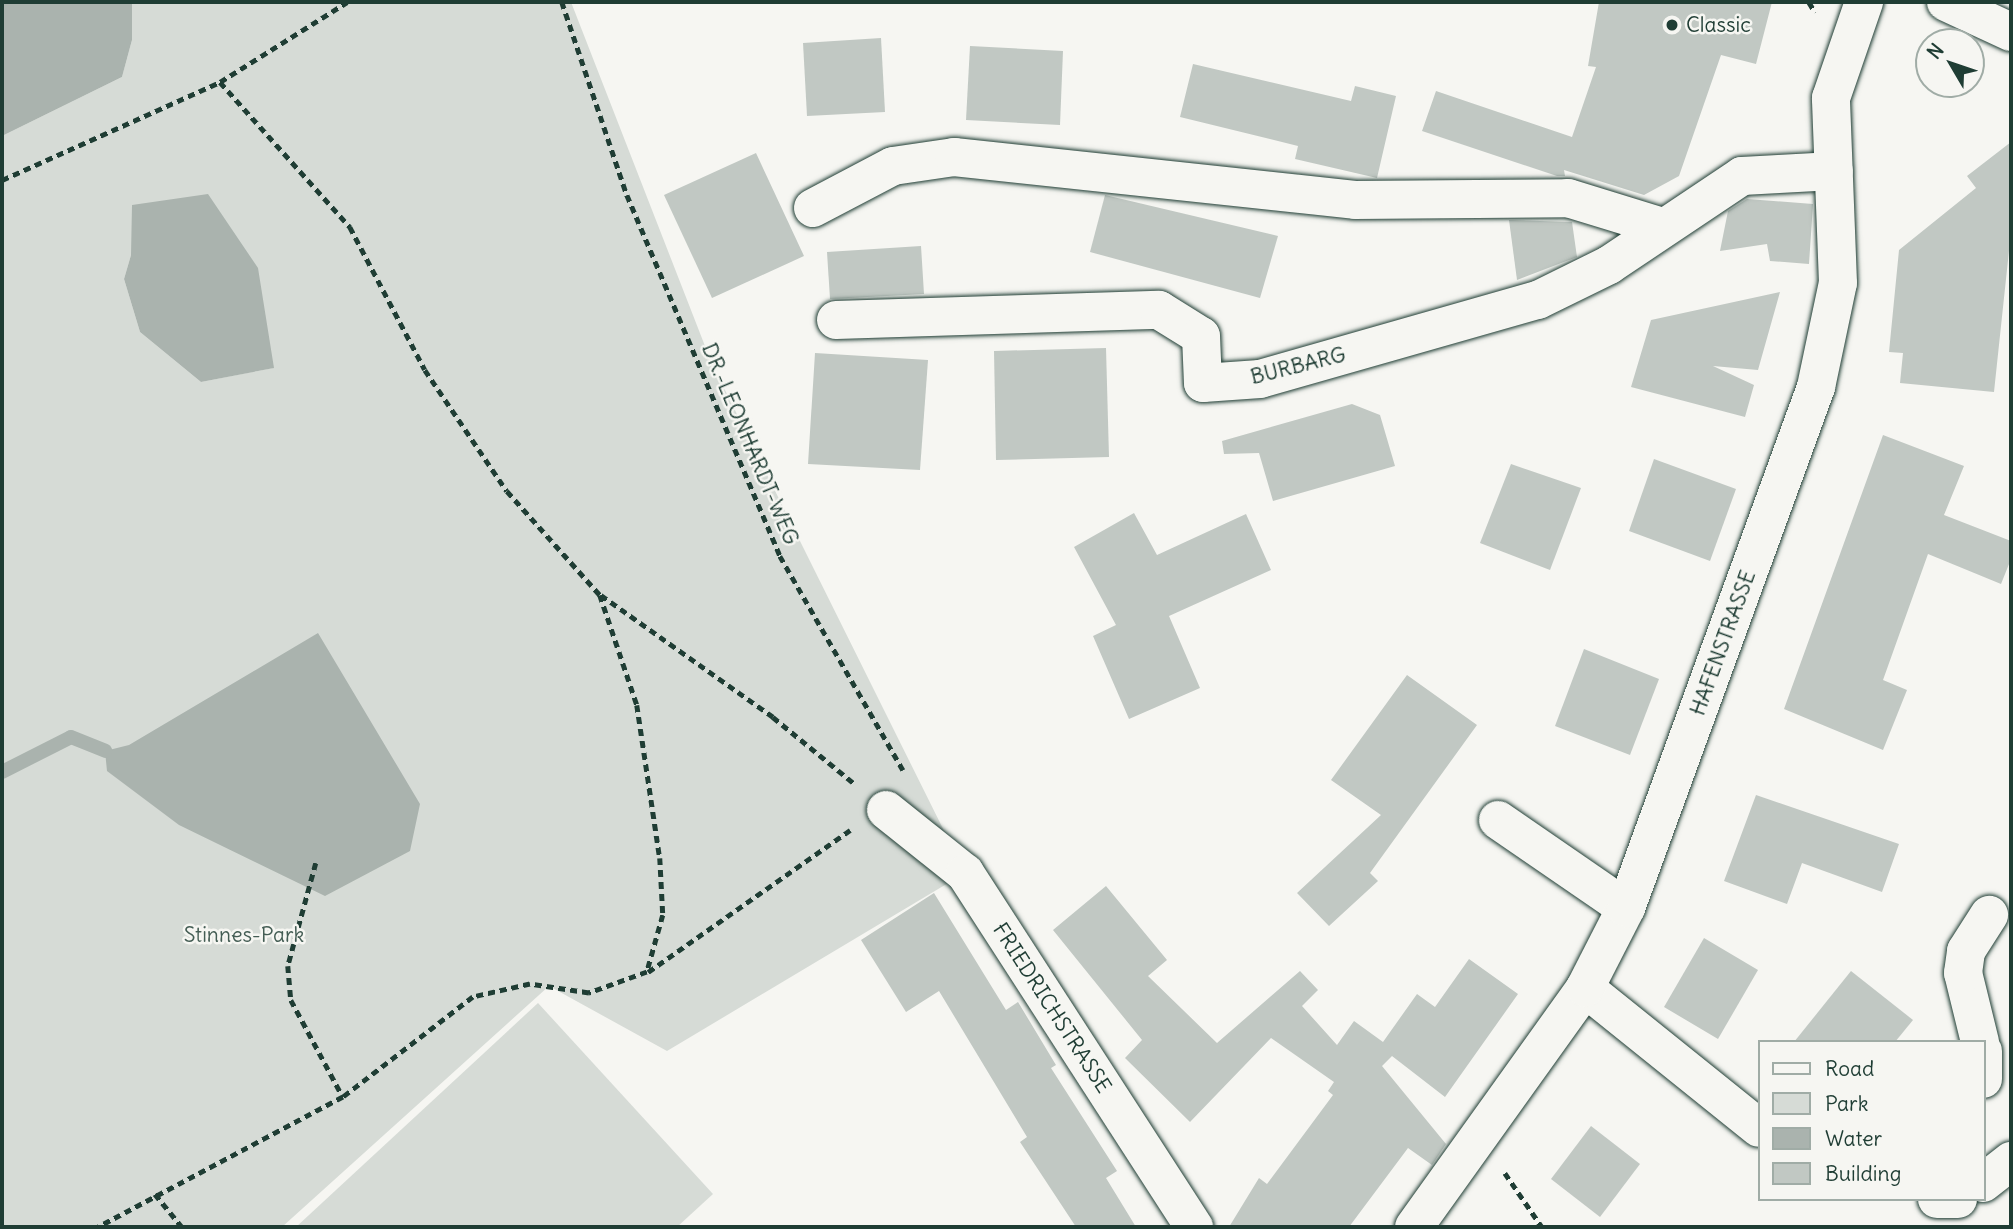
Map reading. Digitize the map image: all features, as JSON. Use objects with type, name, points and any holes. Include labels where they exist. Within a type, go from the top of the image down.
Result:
[{"type":"street","name":"HAFENSTRASSE","points":[[1414,1227],[1480,1141],[1585,988],[1626,908],[1816,387],[1838,284],[1831,97],[1864,2]]},
{"type":"street","points":[[1947,2],[2011,32]]},
{"type":"street","points":[[813,208],[893,166],[954,157],[1355,200],[1569,198],[1659,226]]},
{"type":"street","name":"BURBARG","points":[[836,320],[1158,310],[1200,336],[1203,383],[1260,379],[1538,300],[1609,265],[1659,226],[1742,176],[1834,171]]},
{"type":"street","name":"FRIEDRICHSTRASSE","points":[[886,810],[965,873],[1194,1227]]},
{"type":"street","points":[[1498,820],[1626,908]]},
{"type":"street","points":[[1980,1040],[1963,973],[1966,951],[1989,915]]},
{"type":"street","points":[[1585,988],[1758,1127]]},
{"type":"street","points":[[1985,1181],[2011,1161]]},
{"type":"path","points":[[2,180],[220,82],[347,2]]},
{"type":"path","name":"DR.-LEONHARDT-WEG","points":[[562,2],[626,195],[780,556],[908,779]]},
{"type":"path","points":[[98,1227],[155,1194],[343,1097],[473,997],[530,984],[589,993],[647,972],[810,853],[886,810],[773,716],[600,595],[507,491],[425,370],[350,227],[220,82]]},
{"type":"path","points":[[600,595],[650,765],[663,915],[647,972]]},
{"type":"path","points":[[316,863],[288,966],[291,1000],[343,1097]]},
{"type":"path","points":[[1480,1141],[1542,1227]]},
{"type":"path","points":[[155,1194],[182,1227]]},
{"type":"green space","name":"Stinnes-Park","points":[[132,2],[571,2],[712,364],[965,873],[667,1051],[549,986],[282,1227],[2,1227],[2,136],[122,77],[132,40]],"holes":[[[131,255],[273,368],[201,382],[140,332],[124,279]]]},
{"type":"green space","points":[[538,1003],[713,1194],[677,1227],[296,1227]]},
{"type":"water","points":[[2,2],[132,2],[132,40],[122,77],[2,136]]},
{"type":"water","points":[[208,194],[258,268],[274,368],[201,382],[140,332],[124,279],[131,255],[132,205]]},
{"type":"water","points":[[318,633],[420,804],[410,851],[325,896],[179,825],[107,771],[105,751],[129,745]]},
{"type":"building","points":[[1599,2],[1772,2],[1756,64],[1721,55],[1679,176],[1644,195],[1564,170],[1565,176],[1557,176],[1422,131],[1436,91],[1572,137],[1596,67],[1588,66]]},
{"type":"building","points":[[881,38],[885,112],[807,116],[803,43]]},
{"type":"building","points":[[970,46],[1063,51],[1060,125],[966,120]]},
{"type":"building","points":[[1193,64],[1351,101],[1355,86],[1396,96],[1377,178],[1295,159],[1298,146],[1180,117]]},
{"type":"building","points":[[2011,142],[2011,232],[1994,392],[1900,383],[1903,353],[1889,352],[1899,250],[1976,188],[1967,176]]},
{"type":"building","points":[[756,153],[804,256],[712,298],[664,195]]},
{"type":"building","points":[[1105,195],[1278,236],[1260,298],[1090,252]]},
{"type":"building","points":[[1747,199],[1813,204],[1809,264],[1770,261],[1767,244],[1720,251],[1728,211]]},
{"type":"building","points":[[1509,220],[1572,222],[1577,257],[1517,280]]},
{"type":"building","points":[[921,246],[924,294],[830,299],[827,252]]},
{"type":"building","points":[[1780,292],[1758,370],[1713,366],[1754,385],[1745,417],[1631,387],[1651,320]]},
{"type":"building","points":[[1106,348],[1109,457],[996,460],[994,351]]},
{"type":"building","points":[[815,353],[928,360],[920,470],[808,464]]},
{"type":"building","points":[[1352,404],[1380,415],[1395,466],[1273,501],[1259,453],[1224,454],[1222,441]]},
{"type":"building","points":[[1883,435],[1964,466],[1944,515],[2011,541],[2011,559],[2001,584],[1928,554],[1883,680],[1907,690],[1883,750],[1784,709]]},
{"type":"building","points":[[1654,459],[1736,489],[1710,561],[1629,531]]},
{"type":"building","points":[[1511,464],[1581,488],[1550,570],[1480,543]]},
{"type":"building","points":[[1134,513],[1157,555],[1246,514],[1271,570],[1169,616],[1200,688],[1129,719],[1093,636],[1116,625],[1074,547]]},
{"type":"building","points":[[1584,649],[1659,679],[1630,755],[1555,726]]},
{"type":"building","points":[[1407,675],[1477,725],[1370,873],[1378,881],[1329,926],[1297,893],[1381,815],[1331,780]]},
{"type":"building","points":[[1756,795],[1899,844],[1882,892],[1802,863],[1787,904],[1724,881]]},
{"type":"building","points":[[1106,886],[1167,960],[1148,976],[1217,1043],[1300,971],[1318,990],[1302,1006],[1337,1045],[1354,1021],[1383,1042],[1417,994],[1435,1007],[1469,959],[1518,994],[1445,1097],[1392,1056],[1382,1066],[1446,1144],[1432,1165],[1408,1148],[1349,1227],[1229,1227],[1259,1178],[1267,1184],[1333,1095],[1328,1091],[1334,1082],[1271,1038],[1190,1122],[1125,1058],[1142,1040],[1053,930]]},
{"type":"building","points":[[934,893],[1006,1010],[1018,1002],[1056,1065],[1051,1068],[1117,1171],[1106,1178],[1136,1227],[1076,1227],[1020,1142],[1027,1137],[939,991],[906,1012],[861,940]]},
{"type":"building","points":[[1704,938],[1758,970],[1718,1039],[1664,1007]]},
{"type":"building","points":[[1851,971],[1913,1020],[1897,1040],[1796,1040]]},
{"type":"building","points":[[1591,1126],[1640,1164],[1600,1217],[1551,1179]]},
{"type":"waterway","points":[[2,772],[71,737],[105,751]]},
{"type":"place","name":"Classic","points":[[1672,25]]}]
